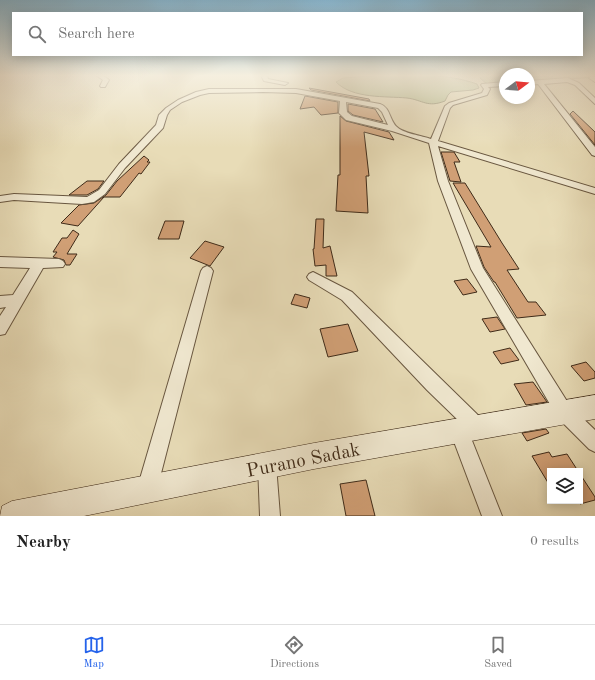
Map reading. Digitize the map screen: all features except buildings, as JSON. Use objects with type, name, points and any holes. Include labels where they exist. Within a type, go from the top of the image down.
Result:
[{"type":"main road","name":"Purano Sadak","points":[[12,516],[91,508],[147,489],[267,465],[595,407]]},
{"type":"street","points":[[0,199],[14,197],[82,201],[96,197],[102,192],[122,166],[160,126],[162,115],[168,109],[184,99]]},
{"type":"street","points":[[338,99],[383,107],[393,129]]},
{"type":"street","points":[[468,99],[451,104],[448,107],[433,143],[443,181],[477,270],[564,412],[595,443]]},
{"type":"street","points":[[553,99],[595,153]]},
{"type":"street","points":[[343,100],[343,113],[348,118],[393,129],[433,143],[595,191]]},
{"type":"street","points":[[0,262],[59,264]]},
{"type":"street","points":[[0,329],[39,264]]},
{"type":"street","points":[[147,489],[207,271]]},
{"type":"street","points":[[313,277],[347,296],[433,384],[468,429],[492,516]]},
{"type":"street","points":[[0,302],[17,300]]},
{"type":"street","points":[[267,465],[270,516]]},
{"type":"green space","points":[[412,99],[446,99],[445,101],[434,104]]}]
